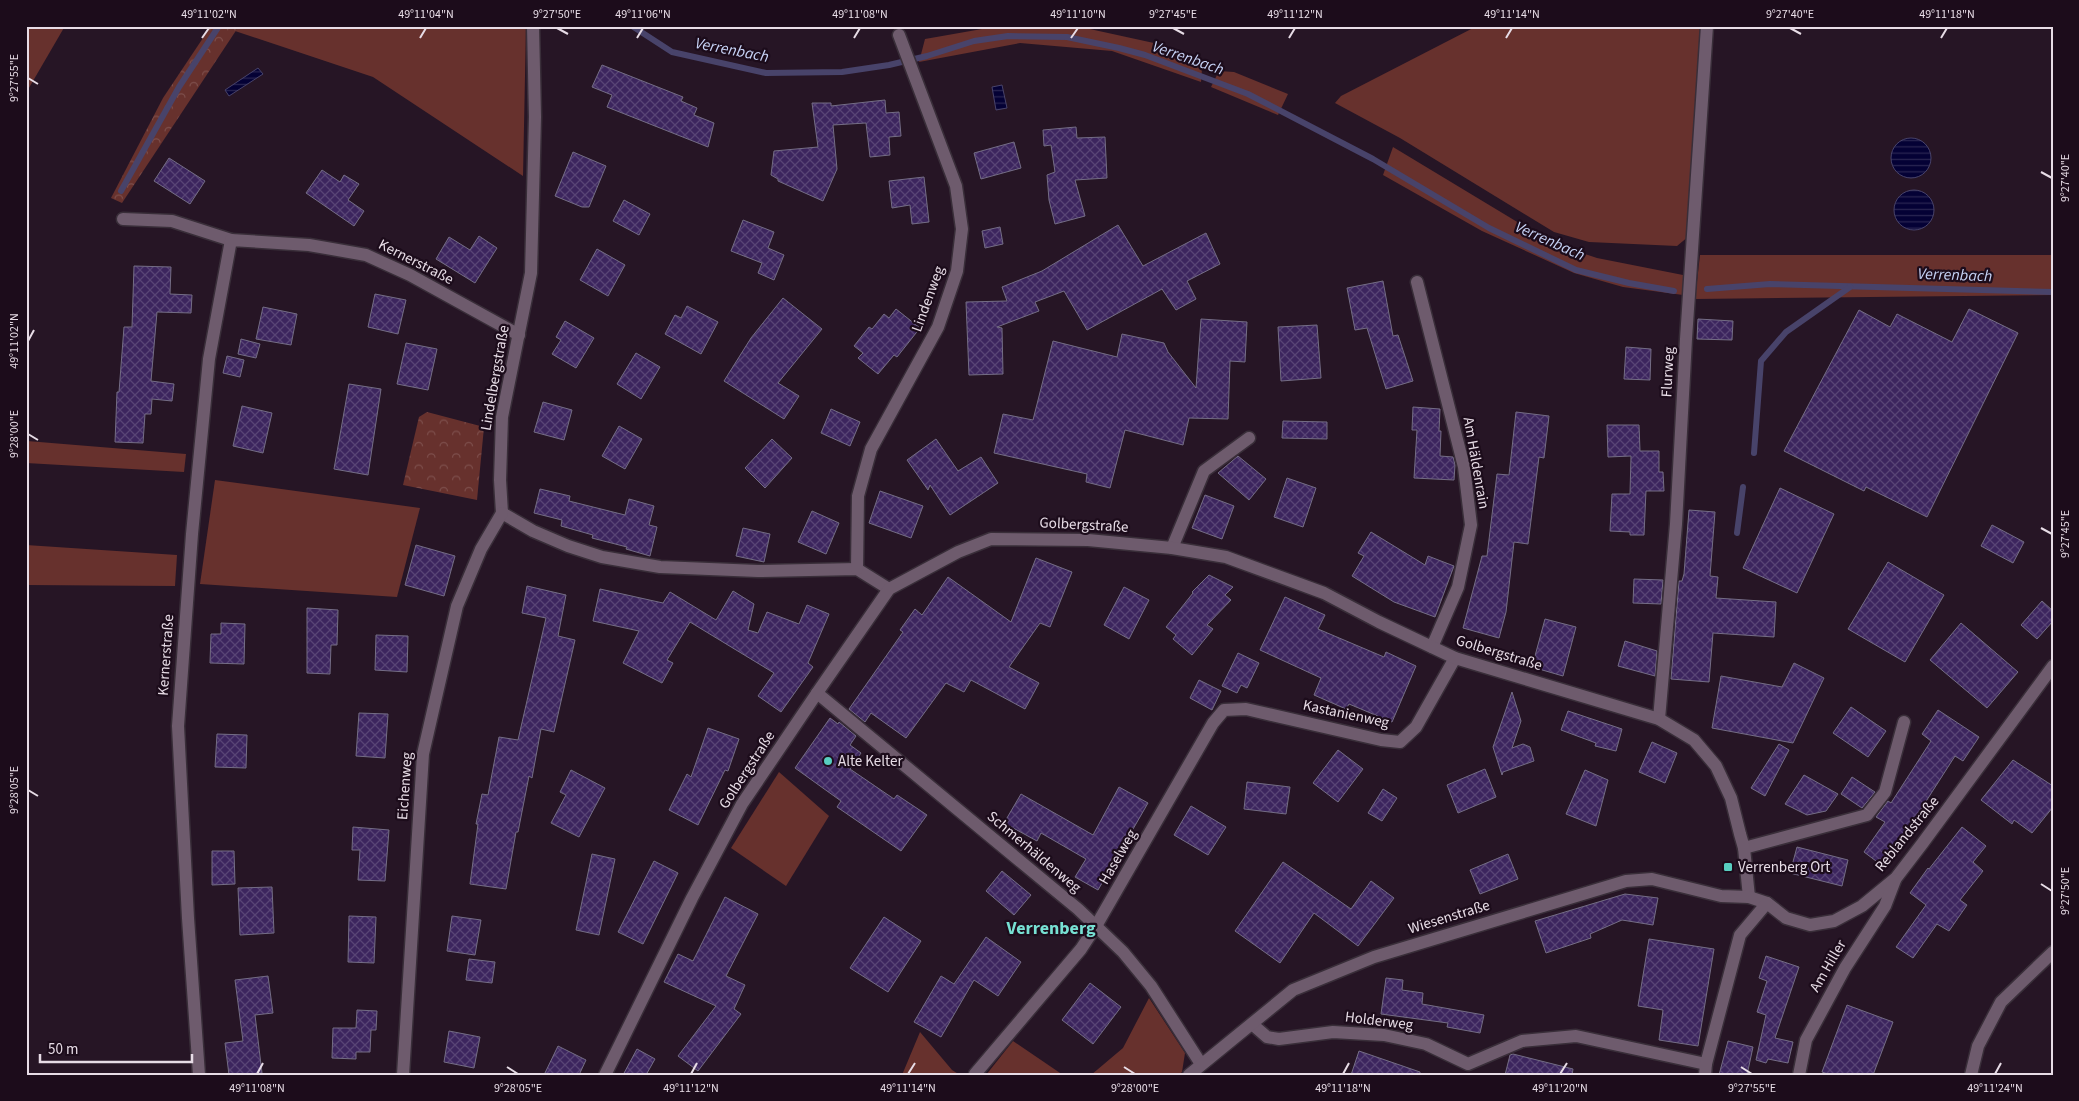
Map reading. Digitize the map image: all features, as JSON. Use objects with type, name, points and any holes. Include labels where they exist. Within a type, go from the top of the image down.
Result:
[{"type":"street","name":"Lindelbergstraße","points":[[502,513],[500,480],[502,418],[531,273],[535,136],[533,26]]},
{"type":"street","name":"Flurweg","points":[[1659,719],[1676,524],[1686,339],[1707,26]]},
{"type":"street","name":"Lindenweg","points":[[857,569],[858,496],[871,449],[938,328],[957,271],[962,229],[956,186],[899,35]]},
{"type":"street","name":"Kernerstraße","points":[[123,218],[172,221],[231,240],[309,245],[366,255],[410,275],[518,335]]},
{"type":"street","name":"Kernerstraße","points":[[199,1075],[188,918],[178,726],[192,534],[209,359],[231,240]]},
{"type":"street","name":"Am Häldenrain","points":[[1417,282],[1464,468],[1471,525],[1458,587],[1432,647]]},
{"type":"street","points":[[1172,548],[1204,471],[1249,438]]},
{"type":"street","points":[[502,513],[533,531],[568,546],[602,556],[660,567],[758,571],[857,569],[889,589]]},
{"type":"street","name":"Eichenweg","points":[[402,1075],[423,754],[457,606],[481,549],[502,513]]},
{"type":"street","name":"Golbergstraße","points":[[605,1075],[692,898],[742,804],[816,692],[889,589],[958,552],[991,538],[1088,540],[1172,548],[1226,557],[1324,592],[1379,622],[1455,658],[1659,719],[1694,740],[1716,766],[1731,798],[1744,848],[1749,897]]},
{"type":"street","name":"Kastanienweg","points":[[1246,709],[1381,740],[1400,742],[1416,727],[1455,658]]},
{"type":"street","name":"Reblandstraße","points":[[1767,903],[1786,918],[1810,924],[1834,921],[1862,906],[1896,878],[2053,666]]},
{"type":"street","name":"Schmerhäldenweg","points":[[816,692],[1096,926],[1123,952],[1151,986],[1201,1064]]},
{"type":"street","name":"Haselweg","points":[[975,1074],[1080,949],[1096,926],[1213,724],[1224,710],[1246,709]]},
{"type":"street","points":[[1744,848],[1867,815],[1885,792],[1904,722]]},
{"type":"street","name":"Am Hiller","points":[[1799,1075],[1806,1040],[1845,968],[1885,906],[1896,878]]},
{"type":"street","name":"Wiesenstraße","points":[[1189,1075],[1293,990],[1374,957],[1626,881],[1652,879],[1721,896],[1749,897]]},
{"type":"street","points":[[1705,1069],[1740,935],[1767,903],[1749,897]]},
{"type":"street","points":[[1971,1075],[1978,1046],[2001,1002],[2053,952]]},
{"type":"street","name":"Holderweg","points":[[1252,1024],[1267,1037],[1279,1039],[1333,1032],[1384,1035],[1426,1044],[1468,1064],[1522,1040],[1576,1036],[1705,1069]]},
{"type":"green space","points":[[26,26],[65,26],[26,93]]},
{"type":"green space","points":[[211,26],[239,26],[122,203],[111,198],[163,98]]},
{"type":"green space","points":[[239,26],[526,26],[523,176],[373,77],[235,31]]},
{"type":"green space","points":[[999,26],[1076,26],[1163,45],[1196,59],[1202,69],[1201,82],[1112,51],[1020,43],[919,62],[925,39]]},
{"type":"green space","points":[[1477,26],[1701,26],[1689,236],[1677,246],[1589,242],[1554,232],[1400,138],[1335,103],[1341,96]]},
{"type":"green space","points":[[1219,71],[1234,72],[1288,94],[1278,115],[1211,87]]},
{"type":"green space","points":[[1393,147],[1552,243],[1597,258],[1683,275],[1683,295],[1623,287],[1574,273],[1482,231],[1383,175]]},
{"type":"green space","points":[[1700,255],[2053,255],[2053,295],[1695,299]]},
{"type":"green space","points":[[427,412],[484,427],[477,500],[403,485],[419,417]]},
{"type":"green space","points":[[27,441],[186,454],[184,472],[26,463]]},
{"type":"green space","points":[[215,480],[420,508],[397,597],[200,584]]},
{"type":"green space","points":[[26,545],[177,555],[175,586],[26,585]]},
{"type":"green space","points":[[779,772],[829,816],[786,886],[731,848]]},
{"type":"green space","points":[[1149,998],[1185,1053],[1182,1072],[1179,1075],[1091,1075],[1123,1048]]},
{"type":"green space","points":[[920,1032],[952,1070],[960,1075],[902,1075]]},
{"type":"green space","points":[[1013,1041],[1063,1075],[986,1075]]},
{"type":"shaded area","points":[[258,68],[263,74],[229,96],[225,90]]},
{"type":"shaded area","points":[[1002,85],[1007,108],[996,110],[992,87]]},
{"type":"shaded area","points":[[1907,138],[1915,138],[1922,141],[1928,147],[1931,158],[1928,169],[1922,175],[1915,178],[1907,178],[1900,175],[1894,169],[1891,162],[1891,154],[1894,147],[1900,141]]},
{"type":"shaded area","points":[[1910,190],[1918,190],[1925,193],[1931,199],[1934,210],[1931,221],[1925,227],[1918,230],[1910,230],[1903,227],[1897,221],[1894,214],[1894,206],[1897,199],[1903,193]]},
{"type":"building","points":[[602,65],[683,97],[681,101],[697,108],[694,115],[714,123],[708,147],[607,107],[612,95],[592,87]]},
{"type":"building","points":[[885,100],[886,113],[899,112],[901,136],[889,137],[890,155],[870,157],[866,123],[833,125],[837,169],[823,201],[778,181],[778,179],[771,175],[774,151],[818,147],[812,103],[831,103],[831,106]]},
{"type":"building","points":[[1076,127],[1077,138],[1105,137],[1107,178],[1075,180],[1085,216],[1055,224],[1049,200],[1047,175],[1055,172],[1051,145],[1044,146],[1043,130]]},
{"type":"building","points":[[1014,142],[1021,168],[981,179],[974,153]]},
{"type":"building","points":[[573,152],[606,166],[589,207],[582,207],[555,196]]},
{"type":"building","points":[[169,158],[205,181],[190,204],[154,181]]},
{"type":"building","points":[[322,170],[340,182],[344,175],[359,184],[348,200],[364,211],[354,226],[306,193]]},
{"type":"building","points":[[924,177],[929,222],[912,224],[910,205],[892,208],[889,181]]},
{"type":"building","points":[[624,200],[650,214],[639,235],[613,221]]},
{"type":"building","points":[[743,220],[774,232],[768,248],[784,255],[774,280],[758,273],[762,263],[731,251]]},
{"type":"building","points":[[1118,225],[1143,266],[1206,233],[1220,264],[1187,281],[1196,299],[1176,310],[1162,289],[1087,330],[1064,291],[1035,302],[1039,311],[997,327],[1002,328],[1003,374],[969,375],[966,302],[1007,301],[1002,287],[1042,271]]},
{"type":"building","points":[[1000,227],[1003,244],[985,248],[982,231]]},
{"type":"building","points":[[479,236],[497,248],[475,283],[436,259],[449,237],[470,250]]},
{"type":"building","points":[[597,249],[625,265],[608,296],[580,280]]},
{"type":"building","points":[[134,266],[171,267],[170,294],[192,295],[191,313],[157,312],[151,381],[174,384],[172,401],[152,399],[151,414],[145,414],[143,443],[115,442],[117,392],[119,392],[124,327],[132,327]]},
{"type":"building","points":[[1383,281],[1393,336],[1398,335],[1413,381],[1386,389],[1367,328],[1355,330],[1347,288]]},
{"type":"building","points":[[375,294],[406,300],[398,334],[368,327]]},
{"type":"building","points":[[783,298],[822,329],[778,383],[799,396],[784,419],[724,381],[751,338]]},
{"type":"building","points":[[687,306],[718,322],[701,354],[665,334],[675,315],[681,318]]},
{"type":"building","points":[[263,307],[297,314],[291,345],[256,339]]},
{"type":"building","points":[[896,309],[920,328],[897,357],[894,355],[878,374],[858,358],[863,353],[854,346],[869,327],[872,329],[884,314],[889,318]]},
{"type":"building","points":[[1969,309],[2018,333],[1927,517],[1866,487],[1864,491],[1784,451],[1859,310],[1890,327],[1897,314],[1952,342]]},
{"type":"building","points":[[1201,319],[1247,322],[1245,362],[1230,361],[1228,419],[1189,418],[1183,445],[1125,430],[1110,488],[1086,482],[1087,474],[994,453],[1003,414],[1033,420],[1053,341],[1117,357],[1122,334],[1164,343],[1168,352],[1196,388]]},
{"type":"building","points":[[1698,319],[1733,321],[1732,340],[1697,339]]},
{"type":"building","points":[[565,321],[594,338],[576,368],[552,354],[561,340],[556,337]]},
{"type":"building","points":[[1317,325],[1321,378],[1281,381],[1278,327]]},
{"type":"building","points":[[241,339],[260,344],[256,358],[238,354]]},
{"type":"building","points":[[406,343],[437,349],[428,390],[397,384]]},
{"type":"building","points":[[1626,347],[1651,349],[1650,380],[1624,379]]},
{"type":"building","points":[[636,353],[660,367],[641,399],[617,384]]},
{"type":"building","points":[[227,356],[244,360],[240,377],[223,373]]},
{"type":"building","points":[[349,384],[381,389],[368,475],[334,469]]},
{"type":"building","points":[[543,402],[572,410],[564,440],[534,432]]},
{"type":"building","points":[[242,406],[272,413],[263,453],[233,446]]},
{"type":"building","points":[[1413,407],[1440,409],[1440,456],[1453,457],[1455,465],[1454,480],[1414,478],[1417,430],[1412,430]]},
{"type":"building","points":[[831,409],[860,422],[850,446],[821,433]]},
{"type":"building","points":[[1516,412],[1549,416],[1544,458],[1539,457],[1528,544],[1514,542],[1506,612],[1499,638],[1463,628],[1482,556],[1487,556],[1497,474],[1509,475]]},
{"type":"building","points":[[1283,421],[1327,422],[1327,439],[1282,438]]},
{"type":"building","points":[[1607,425],[1639,425],[1640,451],[1659,451],[1659,472],[1663,472],[1664,491],[1646,491],[1644,535],[1630,535],[1630,532],[1610,531],[1612,494],[1630,494],[1631,456],[1608,457]]},
{"type":"building","points":[[619,426],[642,439],[625,469],[602,456]]},
{"type":"building","points":[[772,439],[792,458],[765,488],[745,468]]},
{"type":"building","points":[[936,439],[958,471],[981,457],[998,483],[950,515],[930,485],[928,490],[907,460]]},
{"type":"building","points":[[1238,456],[1266,479],[1249,500],[1218,473]]},
{"type":"building","points":[[1287,478],[1316,488],[1303,527],[1274,517]]},
{"type":"building","points":[[1780,488],[1834,514],[1797,593],[1743,568]]},
{"type":"building","points":[[540,489],[570,496],[569,501],[625,515],[629,499],[654,506],[649,525],[657,527],[650,556],[626,549],[627,547],[592,538],[593,535],[561,526],[562,520],[534,513]]},
{"type":"building","points":[[880,491],[923,506],[911,538],[869,523]]},
{"type":"building","points":[[1205,495],[1234,506],[1222,539],[1192,528]]},
{"type":"building","points":[[1689,510],[1715,512],[1710,576],[1718,577],[1716,598],[1776,602],[1774,637],[1713,633],[1709,682],[1671,679],[1679,581],[1682,581],[1684,574]]},
{"type":"building","points":[[812,511],[839,523],[826,554],[798,542]]},
{"type":"building","points":[[1992,525],[2024,542],[2013,563],[1981,546]]},
{"type":"building","points":[[743,528],[770,534],[764,562],[736,556]]},
{"type":"building","points":[[1371,532],[1425,565],[1428,556],[1454,566],[1435,617],[1394,602],[1352,576],[1364,556],[1358,553]]},
{"type":"building","points":[[416,545],[455,556],[444,596],[405,585]]},
{"type":"building","points":[[1036,558],[1072,572],[1050,627],[1040,623],[1009,667],[1039,683],[1025,709],[971,680],[964,692],[946,683],[906,738],[871,713],[865,722],[849,709],[903,632],[900,630],[915,609],[922,615],[948,577],[1011,622]]},
{"type":"building","points":[[1888,562],[1944,595],[1905,662],[1848,629]]},
{"type":"building","points":[[1209,575],[1233,587],[1225,595],[1231,600],[1207,625],[1213,629],[1192,655],[1173,639],[1176,635],[1166,627],[1192,592]]},
{"type":"building","points":[[1634,579],[1663,580],[1661,604],[1633,603]]},
{"type":"building","points":[[527,586],[566,595],[558,636],[575,640],[554,732],[541,729],[532,778],[529,776],[518,832],[516,832],[506,889],[470,884],[478,824],[476,824],[482,794],[488,795],[499,737],[518,740],[546,618],[522,613]]},
{"type":"building","points":[[1124,587],[1149,600],[1129,639],[1104,625]]},
{"type":"building","points":[[600,589],[663,603],[670,592],[716,620],[733,591],[754,604],[748,630],[758,633],[767,612],[799,624],[807,605],[829,614],[808,663],[813,667],[781,712],[758,696],[774,673],[690,622],[667,660],[673,663],[662,683],[623,663],[639,631],[593,621]]},
{"type":"building","points":[[1285,597],[1325,615],[1318,629],[1384,657],[1386,652],[1416,666],[1392,722],[1349,704],[1346,709],[1314,695],[1321,678],[1260,650]]},
{"type":"building","points":[[2042,601],[2053,611],[2053,621],[2037,639],[2021,625]]},
{"type":"building","points":[[307,608],[338,610],[337,645],[331,645],[330,674],[307,673]]},
{"type":"building","points":[[1545,619],[1576,627],[1563,676],[1532,667]]},
{"type":"building","points":[[221,623],[245,624],[244,664],[210,663],[211,634],[221,634]]},
{"type":"building","points":[[1961,623],[2018,672],[1987,708],[1930,660]]},
{"type":"building","points":[[376,635],[408,636],[407,672],[375,670]]},
{"type":"building","points":[[1625,641],[1657,651],[1655,676],[1618,666]]},
{"type":"building","points":[[1238,653],[1259,663],[1247,688],[1241,685],[1237,693],[1222,686]]},
{"type":"building","points":[[1794,663],[1824,678],[1793,743],[1712,728],[1721,676],[1782,687]]},
{"type":"building","points":[[1199,680],[1221,691],[1212,710],[1190,698]]},
{"type":"building","points":[[1512,692],[1521,721],[1512,748],[1523,744],[1530,747],[1534,761],[1503,772],[1502,775],[1493,747]]},
{"type":"building","points":[[1851,707],[1886,731],[1868,757],[1833,733]]},
{"type":"building","points":[[1938,710],[1979,737],[1963,761],[1955,756],[1884,867],[1864,852],[1885,822],[1876,817],[1888,801],[1891,803],[1931,741],[1922,734]]},
{"type":"building","points":[[1568,711],[1622,729],[1616,751],[1595,746],[1596,743],[1561,730]]},
{"type":"building","points":[[359,713],[388,714],[385,758],[356,756]]},
{"type":"building","points":[[830,718],[838,724],[839,722],[856,736],[850,745],[861,753],[850,769],[894,799],[897,795],[927,815],[901,851],[837,807],[841,801],[795,768]]},
{"type":"building","points":[[708,728],[739,739],[728,771],[725,770],[698,825],[669,810],[687,774],[691,777]]},
{"type":"building","points":[[217,734],[247,735],[246,768],[215,767]]},
{"type":"building","points":[[1652,742],[1677,753],[1665,783],[1639,772]]},
{"type":"building","points":[[1779,744],[1789,750],[1765,796],[1751,788]]},
{"type":"building","points":[[1338,750],[1363,769],[1338,802],[1313,783]]},
{"type":"building","points":[[2013,760],[2053,786],[2053,807],[2032,833],[2014,820],[2012,824],[1981,800]]},
{"type":"building","points":[[1485,769],[1496,797],[1458,813],[1447,785]]},
{"type":"building","points":[[571,770],[605,788],[579,837],[551,823],[566,795],[560,792]]},
{"type":"building","points":[[1585,770],[1608,780],[1596,826],[1566,814]]},
{"type":"building","points":[[1804,775],[1838,794],[1826,811],[1807,815],[1785,804]]},
{"type":"building","points":[[1852,777],[1875,792],[1862,808],[1841,794]]},
{"type":"building","points":[[1247,782],[1290,787],[1286,814],[1244,809]]},
{"type":"building","points":[[1119,787],[1148,803],[1098,890],[1075,877],[1086,859],[1041,833],[1037,841],[1004,823],[1021,794],[1093,835]]},
{"type":"building","points":[[1383,789],[1397,798],[1382,821],[1368,813]]},
{"type":"building","points":[[1191,806],[1226,827],[1208,855],[1174,835]]},
{"type":"building","points":[[353,827],[389,830],[385,881],[358,880],[360,850],[352,850]]},
{"type":"building","points":[[1962,827],[1986,846],[1973,862],[1983,871],[1960,900],[1967,905],[1949,931],[1937,924],[1913,958],[1896,947],[1926,905],[1910,893]]},
{"type":"building","points":[[1797,847],[1848,860],[1842,886],[1790,873]]},
{"type":"building","points":[[212,851],[234,851],[235,884],[212,885]]},
{"type":"building","points":[[592,854],[615,859],[599,935],[576,930]]},
{"type":"building","points":[[1508,854],[1518,879],[1480,894],[1470,870]]},
{"type":"building","points":[[654,861],[678,873],[643,944],[618,932]]},
{"type":"building","points":[[1283,862],[1351,909],[1371,881],[1394,898],[1358,946],[1314,913],[1280,963],[1235,931]]},
{"type":"building","points":[[1002,871],[1031,895],[1014,915],[986,891]]},
{"type":"building","points":[[272,887],[274,933],[240,935],[238,888]]},
{"type":"building","points":[[1625,894],[1658,898],[1653,925],[1622,920],[1590,934],[1591,938],[1546,953],[1535,921]]},
{"type":"building","points":[[725,897],[758,914],[726,976],[745,985],[734,1009],[741,1014],[698,1071],[678,1056],[716,1006],[664,982],[678,954],[693,961]]},
{"type":"building","points":[[349,916],[376,917],[374,963],[348,962]]},
{"type":"building","points":[[452,916],[481,920],[475,955],[447,951]]},
{"type":"building","points":[[884,917],[921,941],[888,992],[850,968]]},
{"type":"building","points":[[986,937],[1021,962],[998,996],[974,980],[941,1037],[914,1022],[941,976],[954,984]]},
{"type":"building","points":[[1649,939],[1714,949],[1698,1046],[1659,1040],[1663,1010],[1638,1006]]},
{"type":"building","points":[[1766,956],[1799,967],[1775,1038],[1793,1042],[1788,1063],[1768,1059],[1766,1063],[1756,1060],[1766,1015],[1757,1012],[1767,981],[1759,978]]},
{"type":"building","points":[[469,959],[495,962],[492,983],[466,980]]},
{"type":"building","points":[[268,976],[273,1013],[255,1015],[262,1073],[229,1075],[225,1043],[243,1041],[235,980]]},
{"type":"building","points":[[1386,978],[1403,980],[1402,990],[1423,993],[1422,1004],[1484,1015],[1480,1033],[1447,1027],[1448,1023],[1381,1014]]},
{"type":"building","points":[[1090,983],[1121,1007],[1093,1044],[1062,1020]]},
{"type":"building","points":[[1847,1005],[1893,1022],[1873,1075],[1831,1075],[1822,1072]]},
{"type":"building","points":[[357,1010],[377,1011],[376,1030],[371,1030],[370,1052],[356,1052],[356,1059],[332,1058],[333,1028],[356,1028]]},
{"type":"building","points":[[449,1031],[480,1037],[474,1068],[444,1062]]},
{"type":"building","points":[[1728,1041],[1753,1047],[1747,1075],[1719,1075]]},
{"type":"building","points":[[558,1046],[586,1060],[579,1075],[544,1075]]},
{"type":"building","points":[[637,1049],[655,1059],[646,1075],[623,1075]]},
{"type":"building","points":[[1359,1051],[1420,1072],[1420,1075],[1351,1075]]},
{"type":"building","points":[[1513,1054],[1573,1069],[1572,1075],[1505,1075],[1510,1055]]},
{"type":"waterway","points":[[121,191],[179,87],[219,26]]},
{"type":"waterway","name":"Verrenbach","points":[[632,26],[672,52],[766,73],[842,72],[889,65],[927,56],[974,41],[1008,36],[1067,37],[1119,48],[1145,55],[1248,94],[1373,159],[1489,228],[1576,270],[1629,283],[1674,291]]},
{"type":"waterway","name":"Verrenbach","points":[[1707,289],[1770,284],[2053,292]]},
{"type":"waterway","points":[[1754,453],[1761,361],[1786,332],[1850,287]]},
{"type":"waterway","points":[[1737,533],[1743,487]]},
{"type":"place","name":"Alte Kelter","points":[[828,761]]},
{"type":"place","name":"Verrenberg Ort","points":[[1728,867]]},
{"type":"district","name":"Verrenberg","points":[[1051,928]]}]
